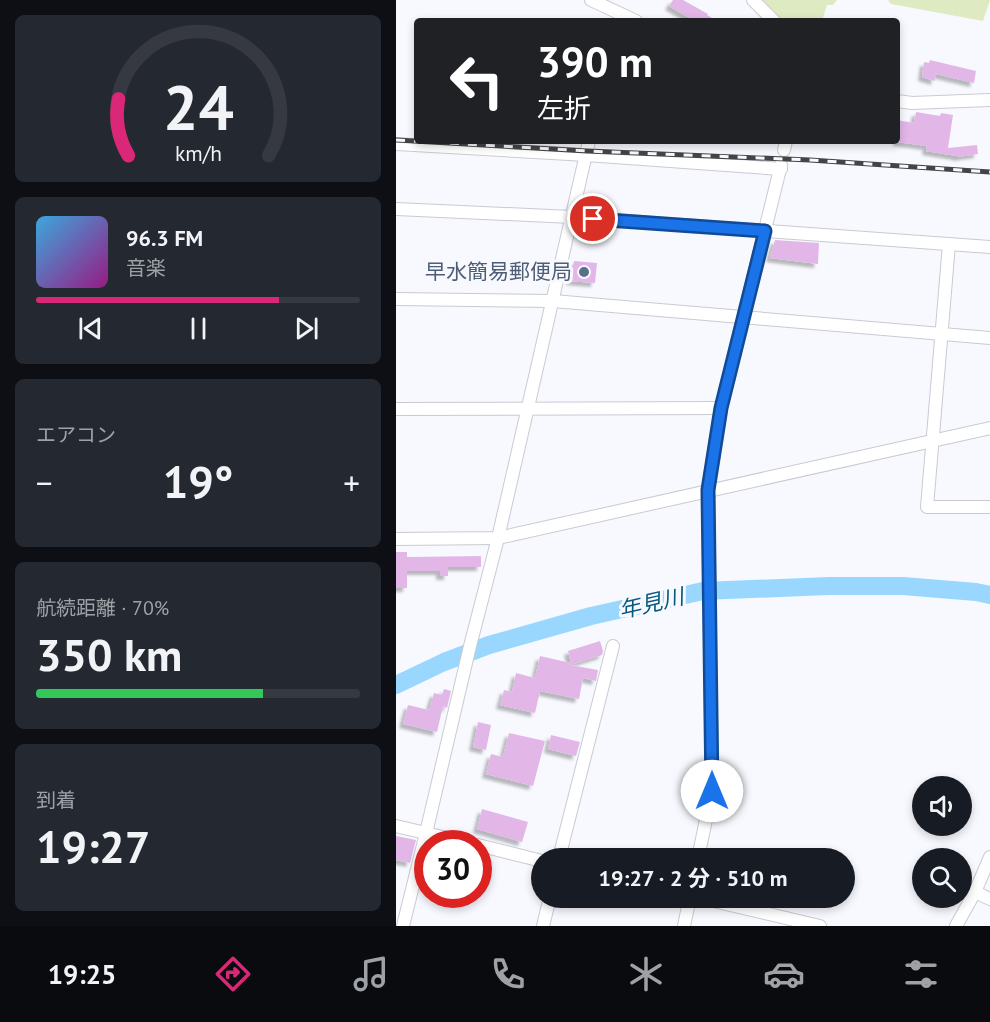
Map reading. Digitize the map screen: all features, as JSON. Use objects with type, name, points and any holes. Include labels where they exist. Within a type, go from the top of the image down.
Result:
[{"type":"street","points":[[591,0],[618,17],[621,0]]},
{"type":"street","points":[[753,0],[771,18]]},
{"type":"street","points":[[900,101],[990,100]]},
{"type":"street","points":[[396,144],[781,167],[721,408],[708,490],[712,791],[700,848]]},
{"type":"street","points":[[427,830],[498,538],[588,144]]},
{"type":"street","points":[[396,209],[572,218],[990,247]]},
{"type":"street","points":[[949,244],[927,507],[990,507]]},
{"type":"street","points":[[396,299],[553,301],[990,338]]},
{"type":"street","points":[[396,409],[721,408]]},
{"type":"street","points":[[396,539],[498,538],[990,428]]},
{"type":"street","points":[[562,848],[613,646]]},
{"type":"street","points":[[396,826],[414,830]]},
{"type":"street","points":[[492,848],[531,858]]},
{"type":"street","points":[[956,926],[975,892],[990,857]]},
{"type":"street","points":[[403,926],[414,882]]},
{"type":"street","points":[[975,892],[990,899]]},
{"type":"street","points":[[543,926],[547,908]]},
{"type":"street","points":[[684,926],[688,908]]},
{"type":"street","points":[[741,908],[820,926]]},
{"type":"green space","points":[[757,0],[837,0],[833,5],[827,5],[823,18],[776,18]]},
{"type":"green space","points":[[888,0],[990,0],[983,21],[891,4]]},
{"type":"building","points":[[673,0],[683,0],[712,18],[690,18],[669,6]]},
{"type":"building","points":[[930,60],[976,71],[974,83],[936,74],[935,81],[922,77],[924,62],[929,63]]},
{"type":"building","points":[[916,112],[940,116],[941,113],[953,115],[948,148],[977,145],[978,154],[957,157],[926,151],[927,146],[900,142],[900,121],[914,123]]},
{"type":"building","points":[[775,240],[819,243],[818,264],[770,258]]},
{"type":"building","name":"早水簡易郵便局","points":[[574,261],[597,263],[595,283],[570,281]]},
{"type":"building","points":[[396,552],[407,552],[407,557],[481,556],[481,567],[448,567],[448,576],[440,576],[440,571],[407,571],[407,588],[396,588]]},
{"type":"building","points":[[600,641],[602,655],[570,665],[598,670],[596,681],[583,678],[579,699],[540,691],[535,713],[500,705],[504,690],[512,692],[516,673],[535,678],[540,656],[571,663],[568,651]]},
{"type":"building","points":[[444,689],[451,691],[447,708],[443,706],[437,732],[403,724],[408,705],[429,710],[434,693],[442,695]]},
{"type":"building","points":[[478,722],[491,725],[486,750],[473,747]]},
{"type":"building","points":[[509,733],[545,741],[533,786],[486,774],[491,754],[503,757]]},
{"type":"building","points":[[551,735],[580,742],[576,756],[548,749]]},
{"type":"building","points":[[482,809],[528,822],[522,842],[492,833],[492,830],[477,829]]},
{"type":"building","points":[[396,836],[414,840],[410,863],[396,860]]},
{"type":"waterway","name":"年見川","points":[[396,685],[444,662],[489,645],[591,616],[703,591],[829,586],[903,586],[990,595]]},
{"type":"railway","points":[[396,140],[414,141]]},
{"type":"railway","points":[[465,144],[810,160],[990,172]]},
{"type":"place","name":"早水簡易郵便局","points":[[584,272]]},
{"type":"route","points":[[593,219],[765,231],[721,408],[708,490],[712,791]]}]
